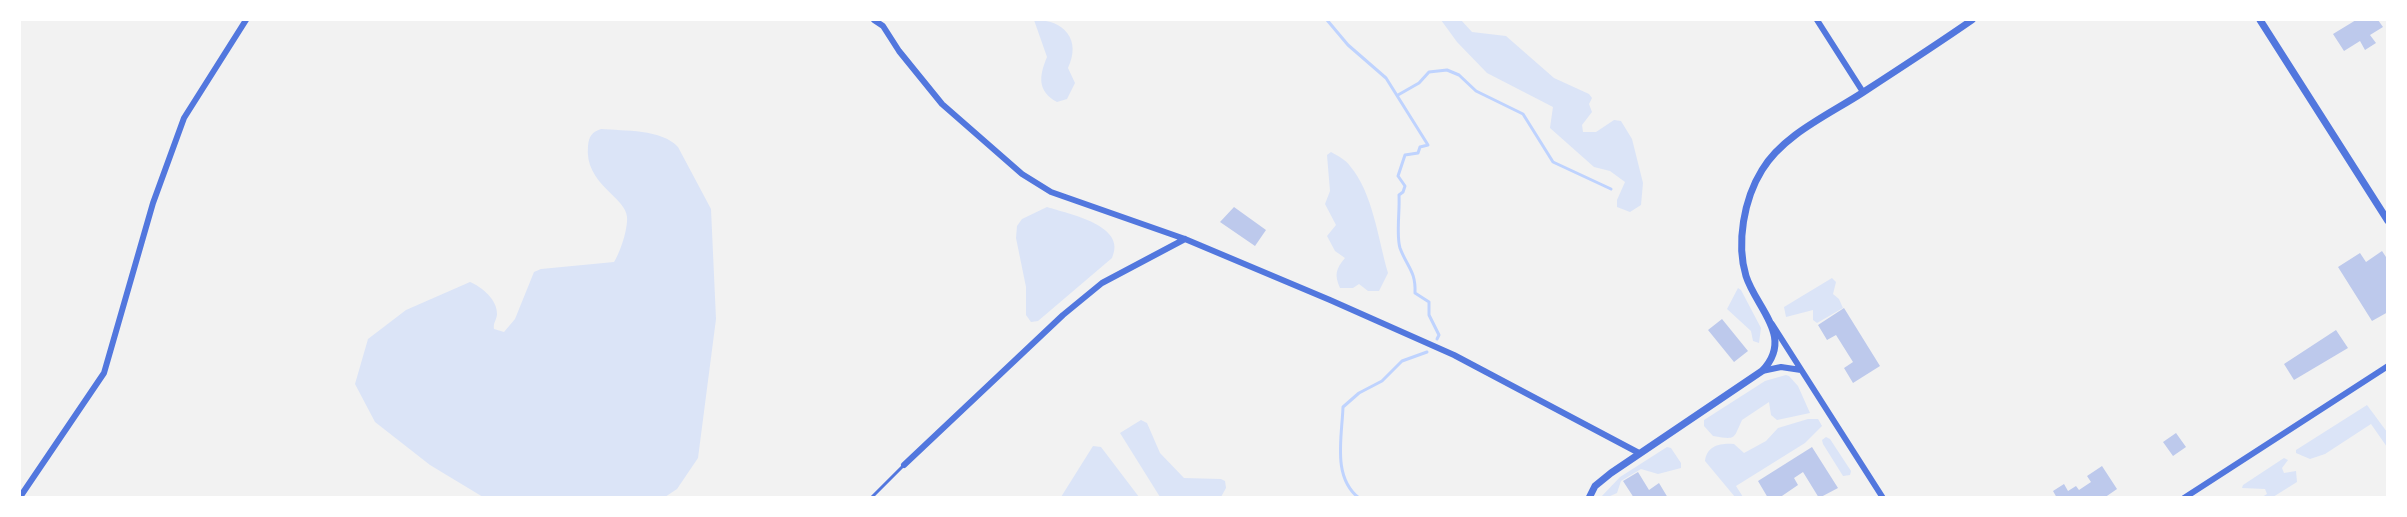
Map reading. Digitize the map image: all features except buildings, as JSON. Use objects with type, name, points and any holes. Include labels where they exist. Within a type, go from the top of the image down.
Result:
[{"type":"street","points":[[20,497],[104,373],[153,203],[184,118],[246,20]]},
{"type":"street","points":[[874,20],[883,26],[899,51],[942,104],[1022,174],[1051,192],[1185,239],[1455,355],[1639,453]]},
{"type":"street","points":[[1817,20],[1863,92]]},
{"type":"street","points":[[1883,498],[1752,291],[1742,259],[1746,210],[1754,186],[1768,160],[1781,146],[1972,20]]},
{"type":"street","points":[[2260,20],[2388,221]]},
{"type":"street","points":[[904,465],[1063,315],[1102,283],[1185,239]]},
{"type":"street","points":[[1762,371],[1771,357],[1774,340],[1772,323]]},
{"type":"street","points":[[2184,498],[2388,366]]},
{"type":"street","points":[[1589,498],[1600,482],[1639,453],[1762,371],[1781,367],[1801,370]]},
{"type":"lane","points":[[871,498],[904,465]]},
{"type":"shaded area","points":[[1034,20],[1054,23],[1067,33],[1071,40],[1072,58],[1068,68],[1075,83],[1067,99],[1057,102],[1050,98],[1043,88],[1041,77],[1047,57]]},
{"type":"shaded area","points":[[1441,20],[1461,20],[1472,32],[1506,36],[1554,78],[1589,94],[1592,98],[1589,104],[1592,112],[1582,125],[1583,132],[1596,132],[1614,120],[1621,121],[1632,139],[1643,183],[1641,205],[1630,212],[1617,207],[1617,200],[1625,182],[1610,171],[1594,167],[1550,128],[1553,107],[1487,73],[1457,42]]},
{"type":"shaded area","points":[[601,129],[642,132],[671,141],[678,147],[711,209],[716,319],[698,458],[677,489],[665,497],[483,497],[430,465],[375,422],[355,384],[368,339],[406,310],[470,282],[492,299],[497,309],[494,329],[504,332],[515,319],[534,272],[541,269],[614,262],[623,241],[627,217],[620,203],[598,180],[588,159],[590,137]]},
{"type":"shaded area","points":[[1331,152],[1344,160],[1358,177],[1374,217],[1388,273],[1379,291],[1368,291],[1359,284],[1353,288],[1340,288],[1338,283],[1337,272],[1345,258],[1335,251],[1327,236],[1336,225],[1325,204],[1330,191],[1327,155]]},
{"type":"shaded area","points":[[1047,207],[1081,218],[1104,229],[1112,237],[1115,247],[1112,258],[1038,321],[1031,322],[1026,315],[1026,287],[1016,238],[1017,226],[1022,219]]},
{"type":"shaded area","points":[[1832,278],[1836,282],[1833,294],[1839,299],[1843,308],[1817,323],[1813,320],[1813,310],[1786,317],[1784,307]]},
{"type":"shaded area","points":[[1738,288],[1761,328],[1759,343],[1753,341],[1751,331],[1727,309]]},
{"type":"shaded area","points":[[1786,375],[1798,386],[1810,413],[1777,420],[1771,415],[1769,402],[1742,420],[1733,437],[1713,436],[1704,426],[1704,420],[1765,381]]},
{"type":"shaded area","points":[[2367,405],[2387,432],[2387,447],[2371,424],[2325,454],[2310,459],[2296,453],[2296,450]]},
{"type":"shaded area","points":[[1808,419],[1818,419],[1822,426],[1805,443],[1736,486],[1743,497],[1735,497],[1705,461],[1709,451],[1715,446],[1734,444],[1744,453],[1766,441],[1778,428]]},
{"type":"shaded area","points":[[1141,420],[1147,423],[1160,453],[1184,478],[1225,481],[1226,488],[1221,497],[1160,497],[1120,433]]},
{"type":"shaded area","points":[[1826,437],[1830,439],[1851,471],[1850,475],[1843,476],[1823,444],[1822,440]]},
{"type":"shaded area","points":[[1093,446],[1101,447],[1139,497],[1061,497]]},
{"type":"shaded area","points":[[1667,447],[1671,448],[1681,463],[1681,468],[1658,474],[1641,469],[1621,481],[1617,493],[1601,497],[1620,477]]},
{"type":"shaded area","points":[[2284,458],[2288,460],[2282,468],[2284,473],[2296,471],[2297,482],[2273,497],[2262,497],[2267,494],[2265,489],[2242,488],[2243,485]]},
{"type":"waterway","points":[[1327,20],[1348,45],[1386,78],[1428,145],[1420,147],[1418,153],[1405,155],[1398,176],[1405,186],[1399,195],[1398,237],[1400,248],[1413,274],[1415,293],[1429,302],[1429,315],[1439,335],[1437,339]]},
{"type":"waterway","points":[[1398,95],[1419,83],[1429,72],[1447,70],[1459,75],[1476,91],[1523,114],[1553,162],[1611,189]]},
{"type":"waterway","points":[[1359,498],[1345,479],[1342,468],[1340,456],[1343,407],[1359,393],[1382,381],[1402,361],[1427,352]]},
{"type":"waterway","points":[[1374,498],[1381,498]]}]
